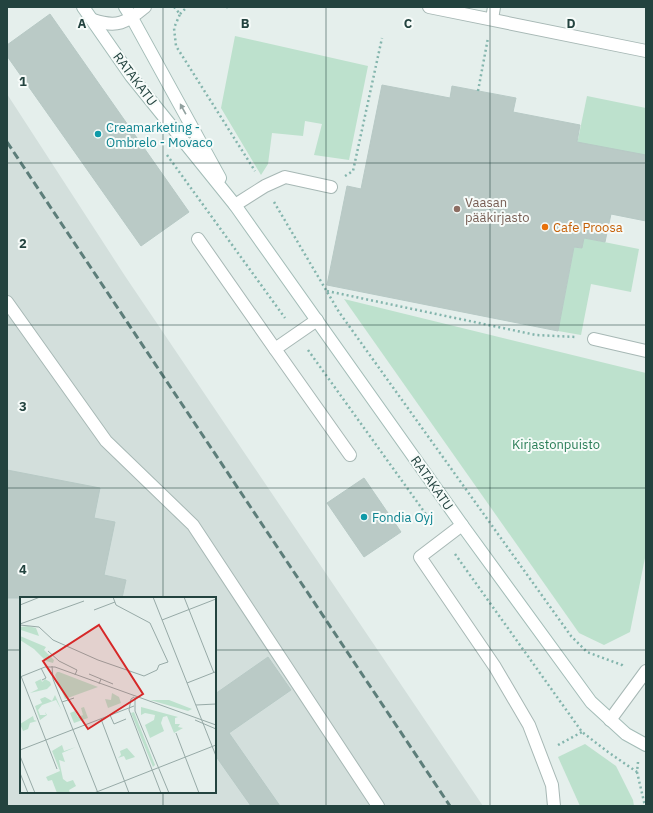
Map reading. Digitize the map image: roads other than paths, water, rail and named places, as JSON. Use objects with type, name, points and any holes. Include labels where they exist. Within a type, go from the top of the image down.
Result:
[{"type":"main road","name":"RATAKATU","points":[[125,7],[235,205]]},
{"type":"main road","points":[[88,12],[106,24],[119,24],[132,18],[145,7]]},
{"type":"main road","points":[[429,7],[493,13],[646,51]]},
{"type":"main road","name":"RATAKATU","points":[[88,12],[131,76],[235,205],[462,525],[591,702],[626,734],[646,745]]},
{"type":"main road","points":[[235,205],[265,186],[285,177],[331,187]]},
{"type":"main road","points":[[198,239],[350,455]]},
{"type":"main road","points":[[7,302],[106,441],[193,525],[378,806]]},
{"type":"main road","points":[[275,349],[317,320]]},
{"type":"main road","points":[[594,339],[646,351]]},
{"type":"main road","points":[[462,525],[420,557],[495,667],[529,725],[552,785],[554,806]]},
{"type":"main road","points":[[610,720],[643,676]]},
{"type":"railway","points":[[7,142],[450,806]]},
{"type":"place","name":"Creamarketing - Ombrelo - Movaco","points":[[98,134]]},
{"type":"place","name":"Vaasan pääkirjasto","points":[[457,209]]},
{"type":"place","name":"Cafe Proosa","points":[[545,227]]},
{"type":"place","name":"Fondia Oyj","points":[[364,517]]},
{"type":"park label","name":"Kirjastonpuisto","points":[[556,444]]}]
